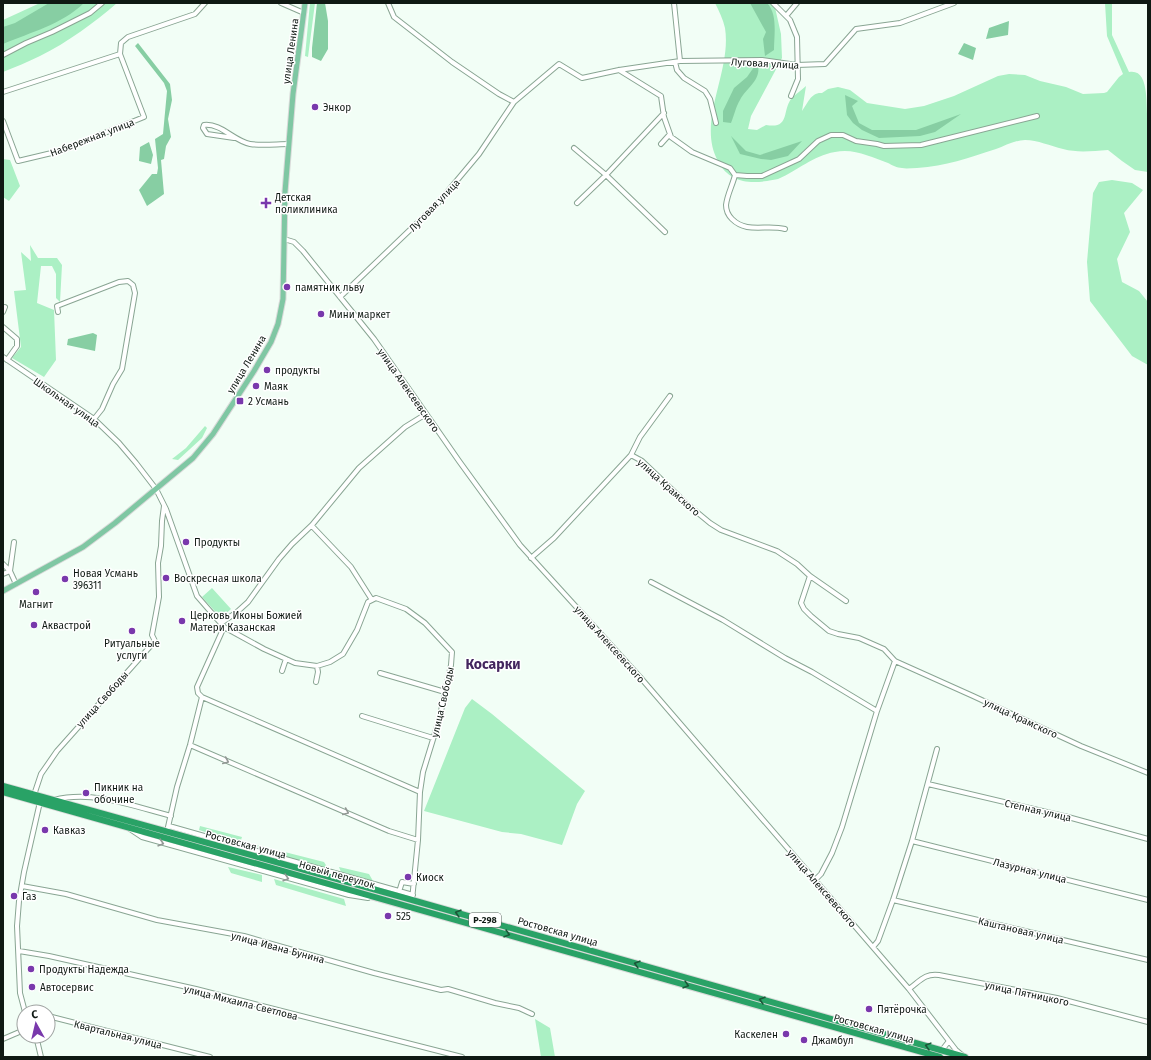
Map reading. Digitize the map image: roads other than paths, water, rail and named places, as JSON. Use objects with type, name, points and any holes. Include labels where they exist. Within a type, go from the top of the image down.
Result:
[{"type":"highway","name":"Ростовская улица","points":[[3,786],[167,832],[413,897],[831,1020],[964,1057]]},
{"type":"highway","name":"Ростовская улица","points":[[3,792],[940,1057]]},
{"type":"highway","points":[[411,907],[413,897]]},
{"type":"main road","name":"улица Ленина","points":[[3,591],[83,547],[193,458],[213,434],[271,342],[278,324],[283,299],[285,192],[293,94],[305,3]]},
{"type":"street","points":[[3,55],[90,14],[102,3]]},
{"type":"street","points":[[3,92],[120,54],[121,43],[128,37],[195,14],[205,3]]},
{"type":"street","points":[[281,3],[304,13]]},
{"type":"street","points":[[388,3],[394,17],[452,62],[499,94],[514,102]]},
{"type":"street","points":[[674,3],[680,61]]},
{"type":"street","points":[[773,3],[790,20],[797,37],[798,79],[791,96]]},
{"type":"street","points":[[786,16],[797,3]]},
{"type":"street","name":"Луговая улица","points":[[340,297],[438,203],[479,154],[514,102],[559,64],[582,78],[619,70],[680,61],[762,60],[797,65],[825,64],[856,29],[900,23],[952,4]]},
{"type":"street","name":"Набережная улица","points":[[3,121],[18,161],[60,151],[144,117],[120,54]]},
{"type":"street","points":[[675,62],[677,70],[684,78],[705,91],[710,99],[716,123]]},
{"type":"street","points":[[619,70],[662,96],[664,113],[671,137],[692,152],[730,168],[735,175],[762,176],[799,158],[818,140],[831,135],[843,135],[856,141],[884,146],[921,146],[1037,116]]},
{"type":"street","points":[[577,203],[606,175],[664,113]]},
{"type":"street","points":[[234,138],[207,134],[203,128],[204,125],[214,126],[234,138],[250,144],[289,144]]},
{"type":"street","points":[[661,144],[670,134]]},
{"type":"street","points":[[574,148],[606,175],[665,232]]},
{"type":"street","points":[[735,175],[726,205],[728,215],[741,226],[752,228],[779,227],[785,229]]},
{"type":"street","name":"улица Алексеевского","points":[[284,239],[294,242],[374,339],[520,545],[640,677],[909,989],[956,1050],[964,1057]]},
{"type":"street","points":[[58,312],[57,306],[119,282],[128,281],[133,285],[135,293],[122,369],[113,384],[102,409],[94,419]]},
{"type":"street","points":[[3,327],[17,339],[17,346],[5,359]]},
{"type":"street","name":"Школьная улица","points":[[5,359],[94,419],[119,443],[156,489]]},
{"type":"street","points":[[632,455],[640,437],[670,396]]},
{"type":"street","points":[[420,792],[202,698],[198,693],[197,687],[222,625],[248,602],[279,559],[292,544],[312,526],[359,468],[405,427],[426,414]]},
{"type":"street","name":"улица Крамского","points":[[532,558],[554,538],[632,455],[642,461],[687,504],[710,523],[721,530],[777,551],[797,564],[810,576],[801,603],[804,609],[829,631],[858,638],[884,649],[895,661],[1081,746],[1148,773]]},
{"type":"street","points":[[156,489],[165,506],[197,596],[209,611],[222,625],[264,649],[295,663],[317,666],[330,662],[343,654],[357,630],[368,602],[372,600],[351,567],[312,526]]},
{"type":"street","name":"улица Свободы","points":[[34,795],[41,774],[57,751],[155,641],[152,635],[159,597],[158,563],[165,506]]},
{"type":"street","points":[[10,571],[14,542]]},
{"type":"street","points":[[3,564],[10,571],[16,584]]},
{"type":"street","points":[[3,574],[10,571]]},
{"type":"street","points":[[810,576],[846,601]]},
{"type":"street","points":[[651,582],[723,620],[877,712]]},
{"type":"street","name":"улица Свободы","points":[[372,600],[376,598],[406,608],[425,623],[452,652],[451,665],[445,692],[423,772],[420,792],[413,897]]},
{"type":"street","points":[[282,671],[286,659]]},
{"type":"street","points":[[815,880],[821,874],[832,853],[842,827],[877,712],[895,661]]},
{"type":"street","points":[[316,682],[318,672],[317,666]]},
{"type":"street","points":[[380,673],[445,692]]},
{"type":"street","points":[[167,832],[177,787],[190,746],[202,698]]},
{"type":"street","points":[[362,716],[433,738]]},
{"type":"street","points":[[190,746],[389,831],[418,840]]},
{"type":"street","points":[[873,947],[878,941],[893,900],[912,841],[937,749]]},
{"type":"street","name":"Степная улица","points":[[928,784],[1068,817],[1148,839]]},
{"type":"street","name":"Ростовская улица","points":[[52,800],[75,797],[110,800],[170,816]]},
{"type":"street","points":[[23,1004],[20,993],[17,926],[22,886],[40,802]]},
{"type":"street","name":"Новый переулок","points":[[169,826],[413,897]]},
{"type":"street","name":"Лазурная улица","points":[[912,841],[1148,900]]},
{"type":"street","points":[[399,892],[402,882],[414,884]]},
{"type":"street","name":"улица Ивана Бунина","points":[[22,886],[66,894],[158,920],[244,936],[374,974],[441,990],[448,989],[495,1003],[519,1008],[532,1014]]},
{"type":"street","name":"Каштановая улица","points":[[893,900],[1148,960]]},
{"type":"street","name":"улица Михаила Светлова","points":[[19,951],[48,956],[196,990],[462,1057]]},
{"type":"street","name":"улица Пятницкого","points":[[909,989],[926,976],[932,974],[1057,998],[1148,1022]]},
{"type":"street","name":"Квартальная улица","points":[[56,1018],[210,1057]]},
{"type":"street","points":[[3,1039],[16,1033]]},
{"type":"street","points":[[942,1050],[949,1041]]},
{"type":"street","points":[[38,1044],[41,1057]]},
{"type":"place","name":"Энкор","points":[[315,107]]},
{"type":"place","name":"Детская поликлиника","points":[[266,203]]},
{"type":"place","name":"памятник льву","points":[[287,287]]},
{"type":"place","name":"Мини маркет","points":[[321,314]]},
{"type":"place","name":"продукты","points":[[267,370]]},
{"type":"place","name":"Маяк","points":[[256,386]]},
{"type":"place","name":"2 Усмань","points":[[240,401]]},
{"type":"place","name":"Продукты","points":[[186,542]]},
{"type":"place","name":"Воскресная школа","points":[[166,578]]},
{"type":"place","name":"Новая Усмань 396311","points":[[65,579]]},
{"type":"place","name":"Магнит","points":[[36,592]]},
{"type":"place","name":"Церковь Иконы Божией Матери Казанская","points":[[182,621]]},
{"type":"place","name":"Аквастрой","points":[[34,625]]},
{"type":"place","name":"Ритуальные услуги","points":[[132,631]]},
{"type":"place","name":"Пикник на обочине","points":[[86,793]]},
{"type":"place","name":"Кавказ","points":[[45,830]]},
{"type":"place","name":"Киоск","points":[[408,877]]},
{"type":"place","name":"Газ","points":[[14,896]]},
{"type":"place","name":"525","points":[[388,916]]},
{"type":"place","name":"Продукты Надежда","points":[[31,969]]},
{"type":"place","name":"Автосервис","points":[[32,987]]},
{"type":"place","name":"Пятёрочка","points":[[869,1009]]},
{"type":"place","name":"Каскелен","points":[[786,1034]]},
{"type":"place","name":"Джамбул","points":[[804,1040]]},
{"type":"district","name":"Косарки","points":[[493,664]]}]
